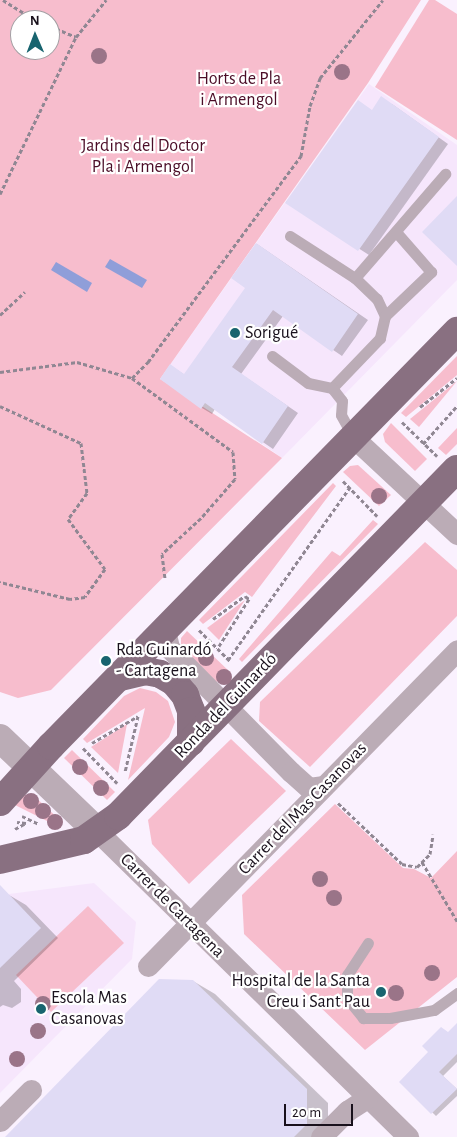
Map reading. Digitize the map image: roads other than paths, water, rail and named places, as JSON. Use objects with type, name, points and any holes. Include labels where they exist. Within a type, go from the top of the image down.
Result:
[{"type":"main road","points":[[10,808],[30,767],[457,331]]},
{"type":"main road","name":"Ronda del Guinardó","points":[[0,860],[24,852],[63,847],[98,832],[135,800],[423,503],[450,466]]},
{"type":"main road","points":[[120,677],[145,671],[160,674],[174,682],[185,695],[192,711],[191,742]]},
{"type":"street","points":[[354,438],[457,534]]},
{"type":"street","points":[[166,630],[169,648],[302,783],[309,788],[329,791]]},
{"type":"street","name":"Carrer del Mas Casanovas","points":[[148,966],[329,791],[457,650]]},
{"type":"street","name":"Carrer de Cartagena","points":[[2,745],[30,767],[98,832],[408,1137]]},
{"type":"street","points":[[0,1121],[31,1090]]},
{"type":"street","points":[[321,1137],[347,1111],[367,1098]]},
{"type":"lane","points":[[355,278],[397,233],[445,174]]},
{"type":"lane","points":[[332,388],[380,338],[385,316],[431,272],[397,233]]},
{"type":"lane","points":[[290,236],[355,278],[377,299],[385,316]]},
{"type":"lane","points":[[272,356],[308,383],[332,388],[342,400],[345,427],[354,438]]},
{"type":"lane","points":[[368,944],[347,974],[348,998],[363,1018],[390,1018],[434,1010],[457,993]]},
{"type":"water","points":[[110,259],[147,280],[142,288],[105,267]]},
{"type":"water","points":[[56,262],[92,283],[87,292],[51,270]]},
{"type":"place","name":"Sorigué","points":[[235,333]]},
{"type":"place","name":"Rda Guinardó - Cartagena","points":[[106,661]]},
{"type":"place","name":"Hospital de la Santa Creu i Sant Pau","points":[[381,992]]},
{"type":"place","name":"Escola Mas Casanovas","points":[[41,1009]]},
{"type":"park label","name":"Horts de Pla i Armengol","points":[[239,90]]},
{"type":"park label","name":"Jardins del Doctor Pla i Armengol","points":[[143,157]]}]
